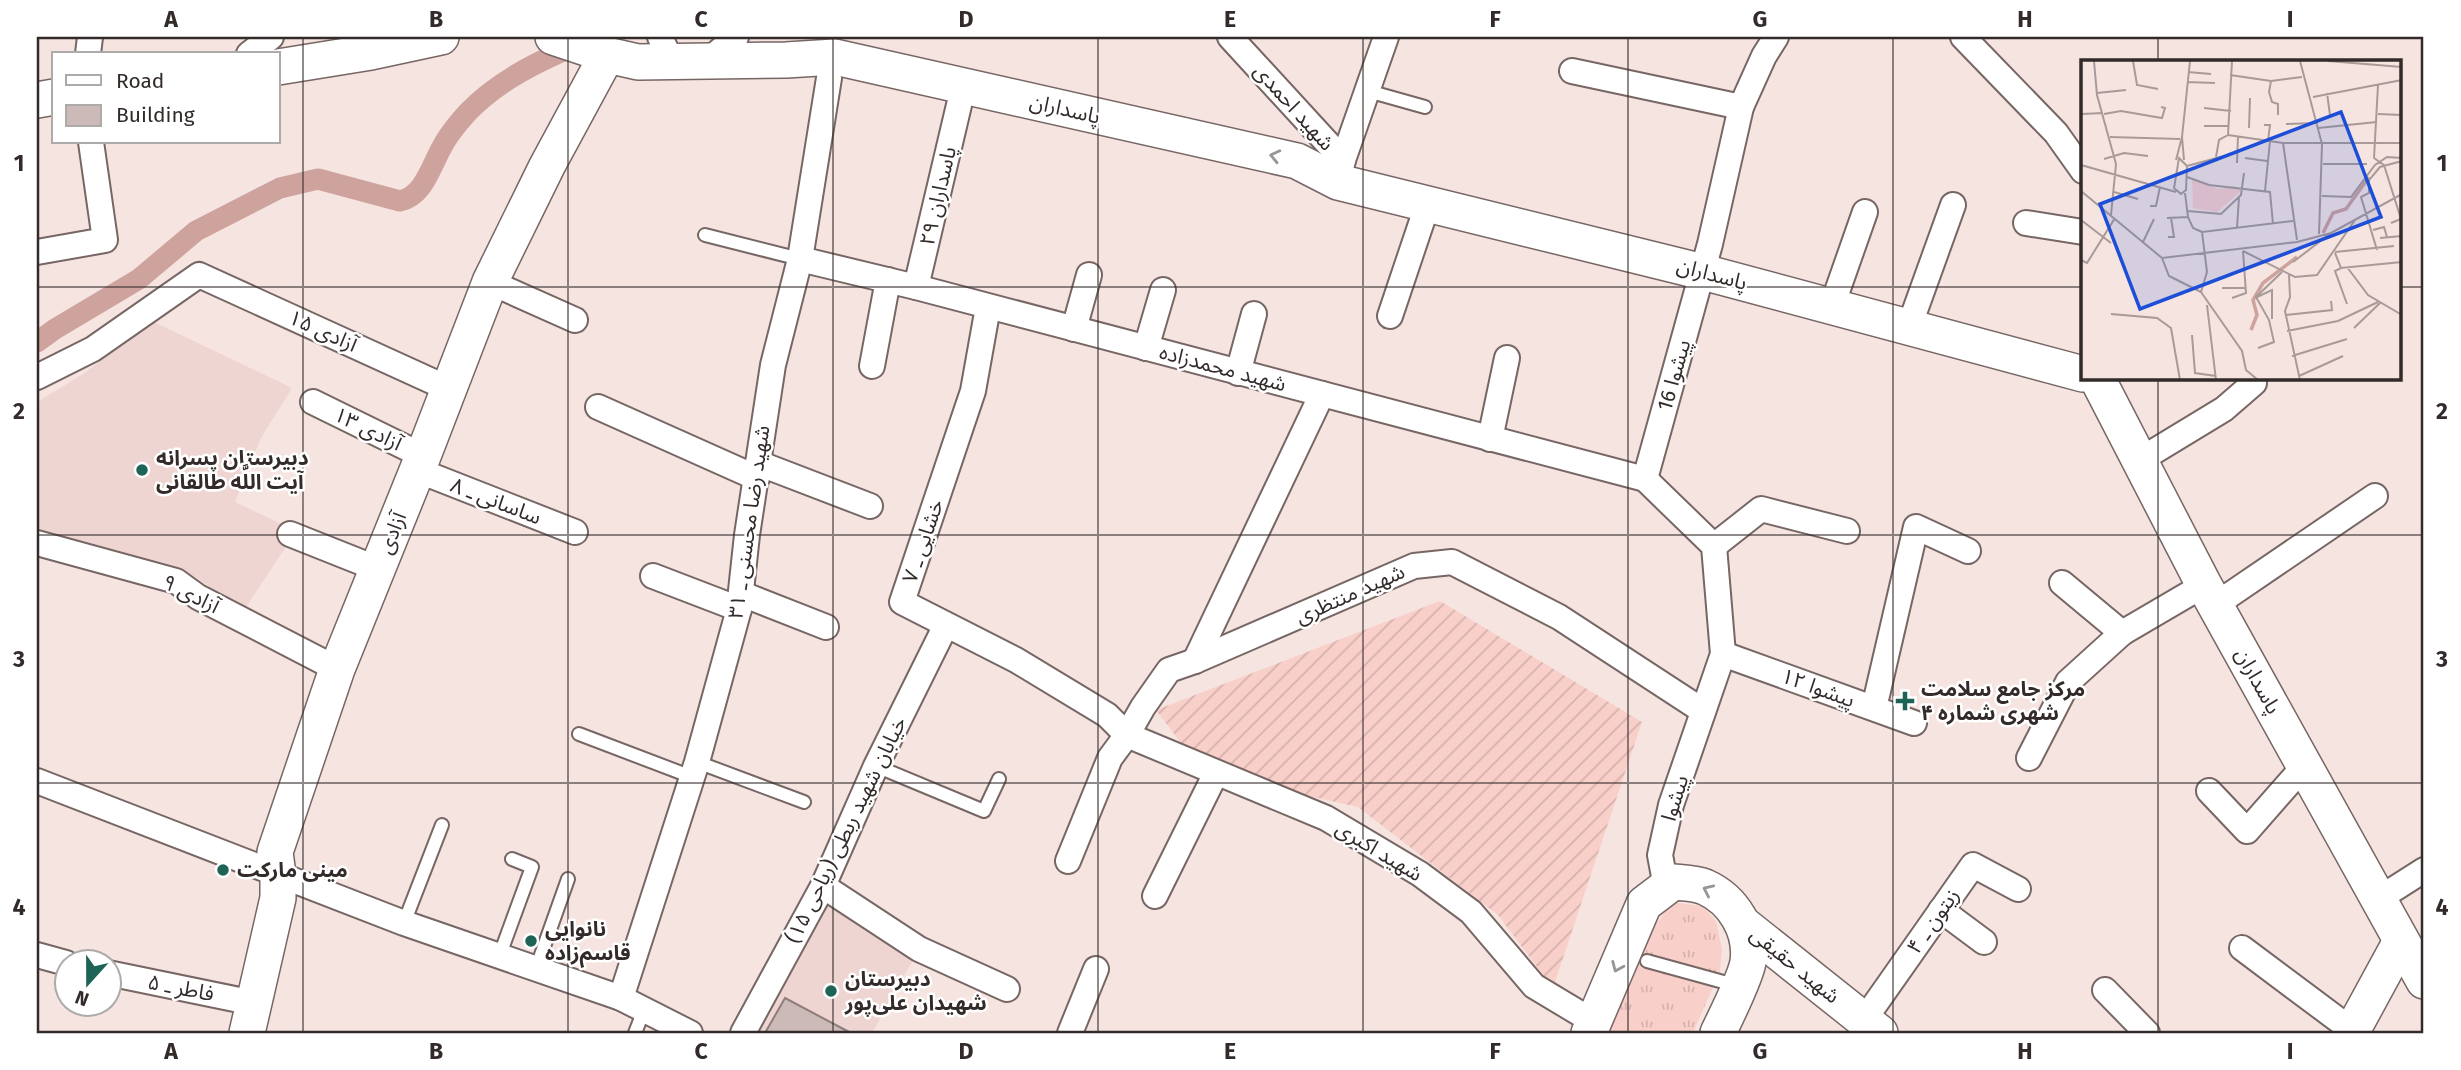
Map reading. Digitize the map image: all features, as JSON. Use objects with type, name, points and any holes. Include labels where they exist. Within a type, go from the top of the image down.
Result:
[{"type":"street","points":[[252,52],[271,37]]},
{"type":"street","points":[[280,67],[372,52],[441,37]]},
{"type":"street","name":"پاسداران","points":[[553,37],[638,62],[666,49],[709,60],[835,57],[1341,171],[1428,203],[1703,272],[2081,373]]},
{"type":"street","points":[[709,60],[736,37]]},
{"type":"street","name":"شهید احمدی","points":[[1230,37],[1341,171]]},
{"type":"street","points":[[1341,171],[1386,37]]},
{"type":"street","name":"پیشوا 16","points":[[1645,479],[1703,272],[1741,107],[1764,56],[1776,37]]},
{"type":"street","points":[[1963,37],[2056,133],[2081,168]]},
{"type":"street","name":"آزادی","points":[[251,1018],[278,898],[275,852],[337,669],[490,282],[600,52]]},
{"type":"street","name":"پاسداران","points":[[786,60],[829,78],[959,105],[1287,183],[1341,171]]},
{"type":"street","points":[[1572,71],[1741,107]]},
{"type":"street","name":"شهید رضا محسنی ـ ۳۱","points":[[621,998],[694,769],[741,602],[747,535],[773,365],[800,259],[829,78]]},
{"type":"street","name":"پاسداران ۲۹","points":[[916,287],[959,105]]},
{"type":"street","points":[[37,252],[105,240],[91,144]]},
{"type":"street","points":[[1390,316],[1428,203]]},
{"type":"street","points":[[1909,327],[1953,205]]},
{"type":"street","points":[[1832,306],[1865,212]]},
{"type":"street","points":[[2026,223],[2081,232]]},
{"type":"street","name":"شهید محمدزاده","points":[[800,259],[916,287],[1645,479]]},
{"type":"street","name":"آزادی ۱۵","points":[[37,377],[93,349],[199,275],[447,388]]},
{"type":"street","points":[[1074,330],[1089,275]]},
{"type":"street","points":[[872,366],[888,280]]},
{"type":"street","points":[[490,282],[575,320]]},
{"type":"street","points":[[1146,348],[1163,289]]},
{"type":"street","name":"خشایی ـ ۷","points":[[988,307],[973,391],[902,602],[1016,660],[1107,715],[1128,735]]},
{"type":"street","points":[[1238,373],[1254,314]]},
{"type":"street","points":[[1490,439],[1507,358]]},
{"type":"street","name":"پاسداران","points":[[2098,380],[2210,595],[2424,981]]},
{"type":"street","points":[[2140,460],[2224,409],[2254,383]]},
{"type":"street","points":[[1195,661],[1322,394]]},
{"type":"street","name":"آزادی ۱۳","points":[[313,402],[420,463]]},
{"type":"street","points":[[598,407],[757,470],[870,506]]},
{"type":"street","name":"ساسانی ـ ۸","points":[[420,463],[575,532]]},
{"type":"street","points":[[1645,479],[1714,546],[1723,654]]},
{"type":"street","points":[[2029,758],[2068,682],[2122,633],[2210,595],[2375,496]]},
{"type":"street","points":[[1714,546],[1761,509],[1847,531]]},
{"type":"street","points":[[1874,708],[1916,527],[1968,551]]},
{"type":"street","points":[[289,534],[378,569]]},
{"type":"street","name":"آزادی ۹","points":[[37,543],[176,581],[198,597],[337,669]]},
{"type":"street","name":"شهید منتظری","points":[[1069,862],[1110,758],[1128,735],[1143,706],[1169,670],[1415,566],[1452,562],[1559,617],[1703,711]]},
{"type":"street","points":[[653,576],[826,627]]},
{"type":"street","points":[[2062,583],[2122,633]]},
{"type":"street","name":"خیابان شهید ربطی (ریاحی ۱۵)","points":[[743,1033],[822,886],[876,766],[946,625]]},
{"type":"street","name":"پیشوا ۱۲","points":[[1723,654],[1914,723]]},
{"type":"street","name":"پیشوا","points":[[1666,887],[1660,855],[1671,805],[1723,654]]},
{"type":"street","name":"شهید اکبری","points":[[1128,735],[1326,818],[1420,874],[1471,912],[1534,986],[1592,1028]]},
{"type":"street","points":[[2209,791],[2247,831],[2305,765]]},
{"type":"street","points":[[1155,895],[1216,773]]},
{"type":"street","points":[[37,781],[404,923],[621,998],[690,1033]]},
{"type":"street","name":"زیتون ـ ۴","points":[[1872,1027],[1941,910],[1973,865],[2018,889]]},
{"type":"street","points":[[2380,898],[2424,870]]},
{"type":"street","name":"شهید حقیقی","points":[[1666,887],[1672,881],[1703,886],[1724,898],[1743,924],[1872,1027]]},
{"type":"street","points":[[822,886],[919,949],[1007,989]]},
{"type":"street","points":[[1592,1028],[1644,904],[1666,887]]},
{"type":"street","points":[[1941,910],[1984,942]]},
{"type":"street","points":[[1718,1033],[1748,964],[1748,942],[1743,924]]},
{"type":"street","points":[[2242,948],[2352,1032],[2401,941]]},
{"type":"street","points":[[1070,1033],[1096,969]]},
{"type":"street","name":"فاطر ـ ۵","points":[[122,978],[251,1018]]},
{"type":"street","points":[[2105,990],[2147,1033]]},
{"type":"lane","points":[[1368,91],[1425,107]]},
{"type":"lane","points":[[705,235],[800,259]]},
{"type":"lane","points":[[579,734],[803,802]]},
{"type":"lane","points":[[876,766],[984,811],[999,779]]},
{"type":"lane","points":[[404,923],[442,825]]},
{"type":"lane","points":[[499,957],[532,867],[512,859]]},
{"type":"lane","points":[[536,969],[568,879]]},
{"type":"lane","points":[[1647,961],[1739,986]]},
{"type":"lane","points":[[635,1033],[644,1010]]},
{"type":"shaded area","name":"دبیرستان پسرانه آیت اللَّه طالقانی","points":[[154,322],[292,388],[261,438],[235,502],[292,529],[285,548],[244,610],[180,567],[37,529],[37,402],[83,374]]},
{"type":"shaded area","name":"دبیرستان شهیدان علی‌پور","points":[[823,886],[919,949],[872,1033],[743,1033]]},
{"type":"green space","points":[[1440,601],[1642,722],[1553,988],[1498,915],[1358,807],[1203,772],[1156,710]]},
{"type":"green space","points":[[1678,903],[1702,906],[1716,921],[1722,949],[1720,971],[1693,1033],[1609,1033],[1656,925],[1667,909]]},
{"type":"building","points":[[785,998],[851,1033],[765,1033]]},
{"type":"waterway","points":[[37,342],[139,279],[196,231],[280,188],[318,179],[400,201],[408,198],[421,187],[450,133],[480,101],[520,72],[579,44]]},
{"type":"place","name":"دبیرستان پسرانه آیت اللَّه طالقانی","points":[[142,470]]},
{"type":"place","name":"مرکز جامع سلامت شهری شماره ۴","points":[[1905,701]]},
{"type":"place","name":"مینی مارکت","points":[[223,870]]},
{"type":"place","name":"نانوایی قاسم‌زاده","points":[[531,941]]},
{"type":"place","name":"دبیرستان شهیدان علی‌پور","points":[[831,991]]}]
